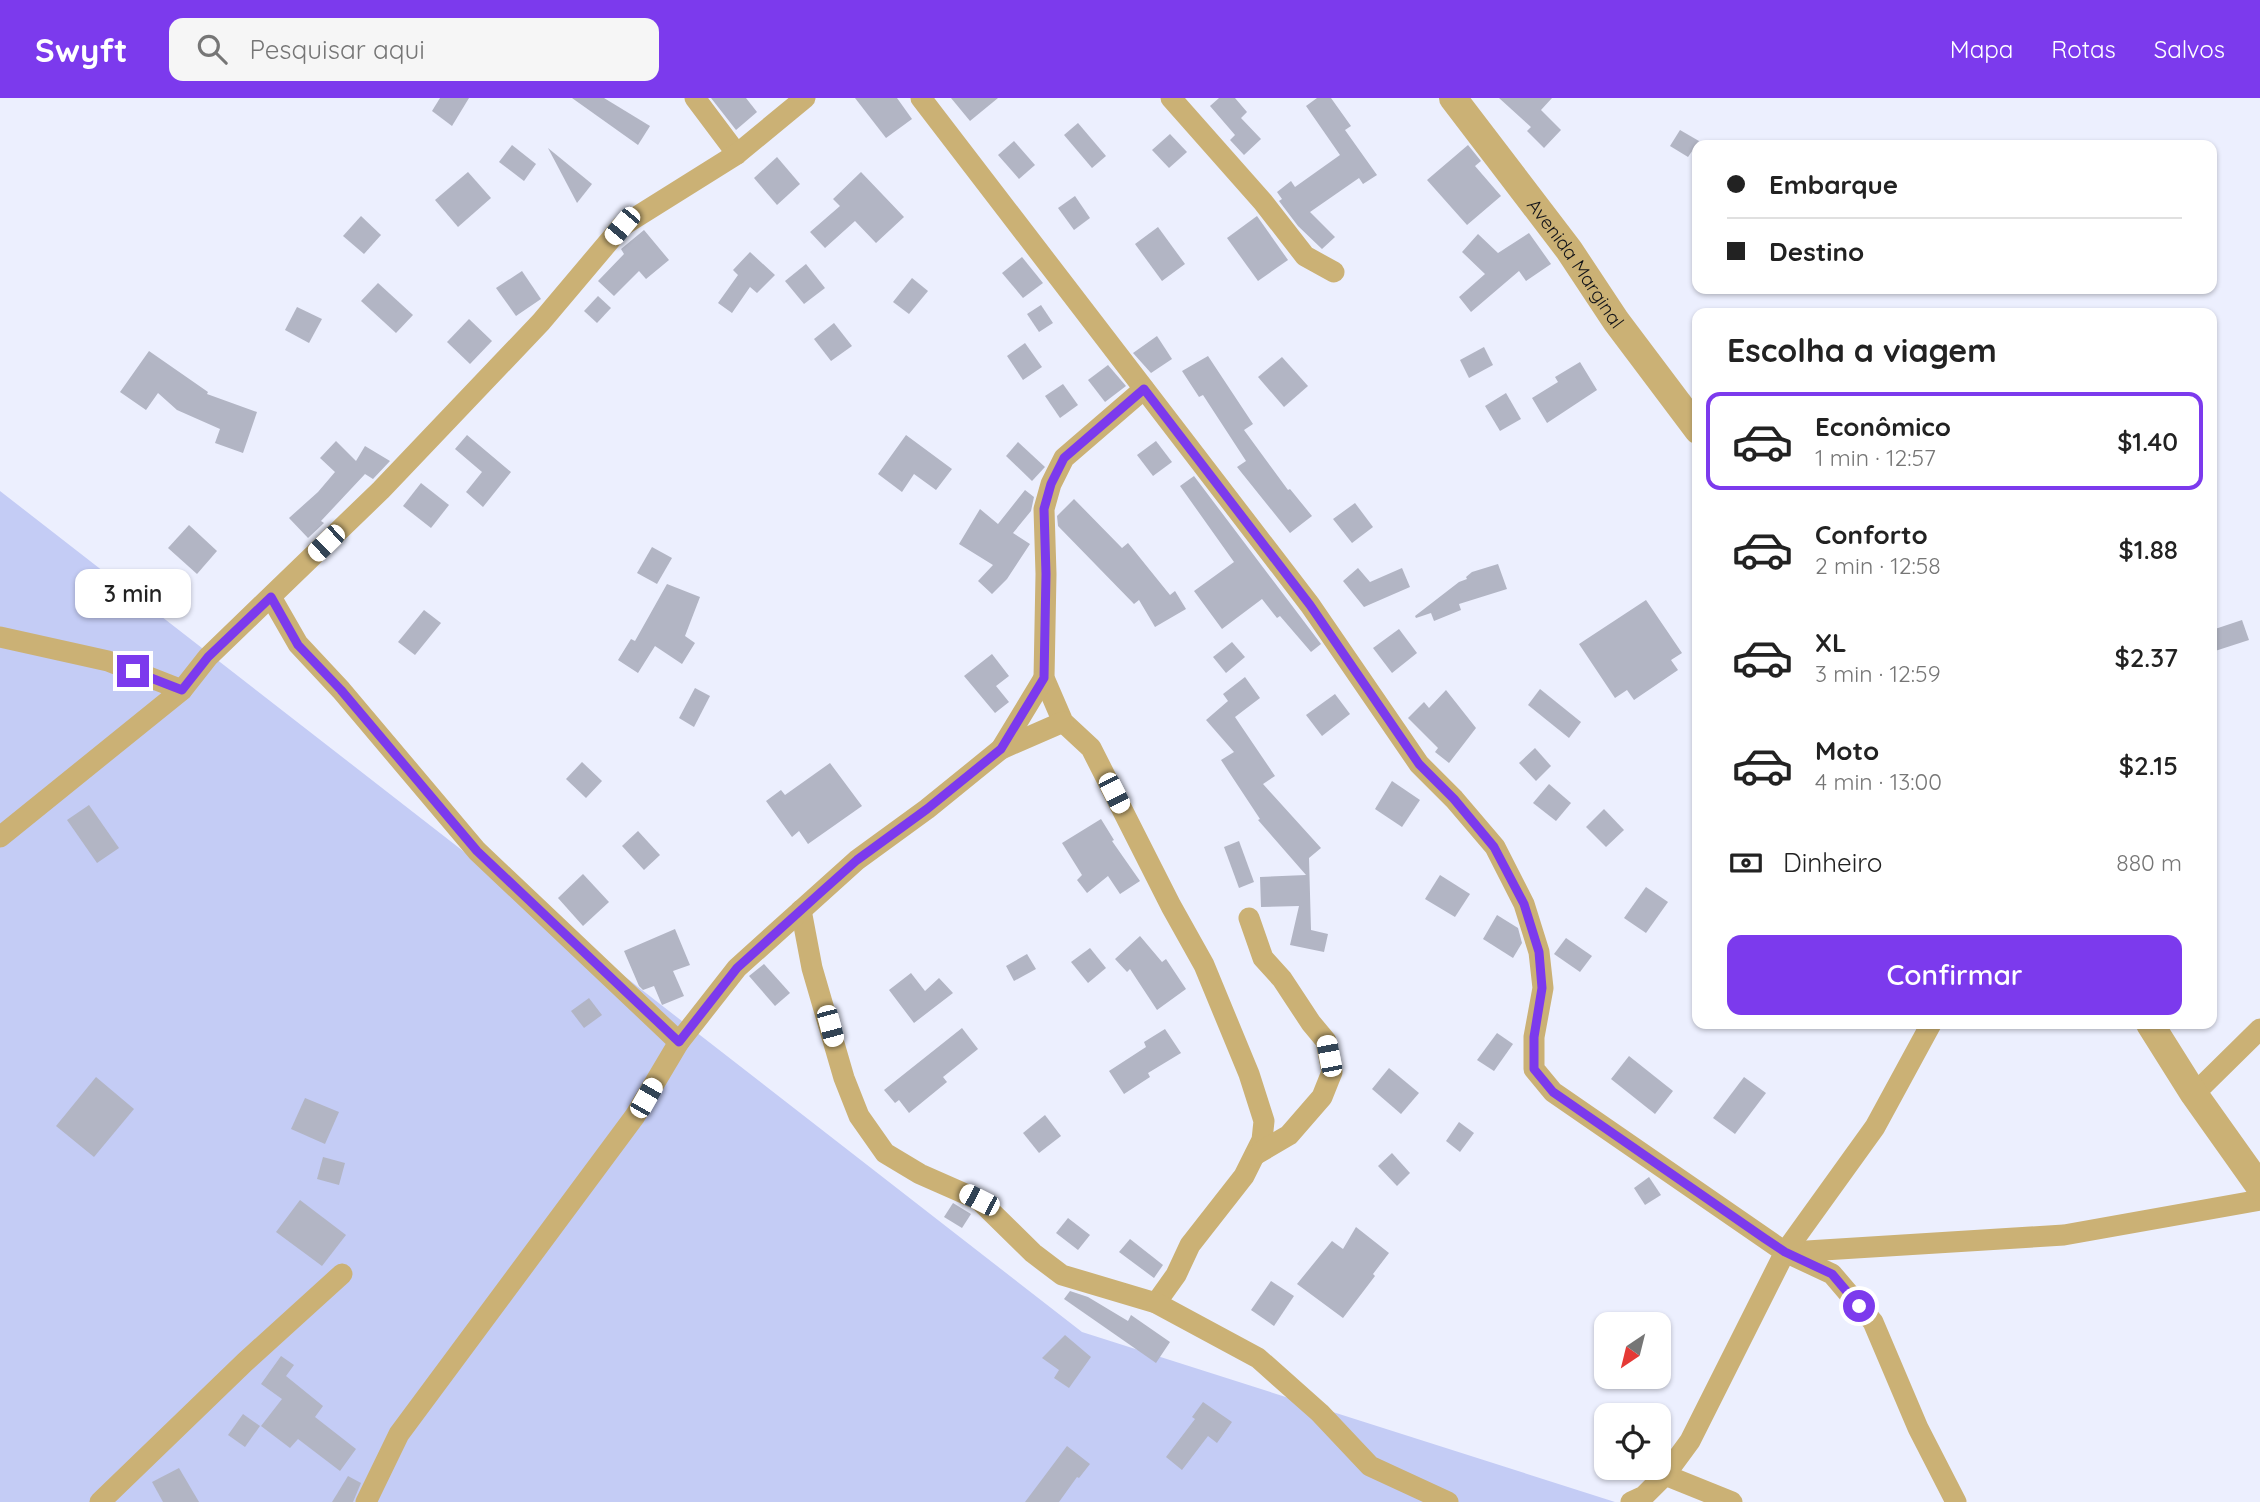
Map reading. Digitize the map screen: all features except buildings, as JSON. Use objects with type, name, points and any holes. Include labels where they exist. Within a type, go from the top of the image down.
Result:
[{"type":"street","points":[[695,98],[737,154]]},
{"type":"street","points":[[0,837],[182,690],[208,657],[381,490],[541,322],[622,226],[737,154],[805,98]]},
{"type":"street","points":[[921,98],[1310,605],[1419,764],[1454,799],[1494,847],[1524,904],[1539,952],[1542,988],[1534,1037],[1534,1069],[1553,1092],[1785,1252],[1832,1274],[1873,1322],[1918,1428],[1956,1502]]},
{"type":"street","points":[[1171,98],[1264,202],[1305,256],[1334,272]]},
{"type":"street","name":"Avenida Marginal","points":[[1453,98],[1569,250],[1616,321],[1692,422]]},
{"type":"street","points":[[1144,389],[1064,458],[1051,484],[1044,509],[1044,678],[1063,722],[1091,748],[1204,965],[1249,1074],[1264,1121],[1262,1139],[1244,1176],[1190,1244],[1176,1275],[1156,1303]]},
{"type":"street","points":[[271,597],[298,645],[341,690],[477,851],[679,1042]]},
{"type":"street","points":[[0,637],[108,661],[182,690]]},
{"type":"street","points":[[1001,749],[1044,678]]},
{"type":"street","points":[[366,1502],[399,1434],[635,1116],[679,1042],[737,968],[857,860],[927,809],[1001,749],[1063,722]]},
{"type":"street","points":[[801,910],[812,968],[844,1078],[859,1116],[885,1153],[920,1174],[979,1200],[1033,1253],[1062,1275],[1156,1303],[1258,1358],[1320,1413],[1370,1466],[1448,1502]]},
{"type":"street","points":[[1249,918],[1263,958],[1282,979],[1326,1041],[1332,1072],[1322,1097],[1289,1135],[1255,1155]]},
{"type":"street","points":[[1671,1467],[1690,1441],[1785,1252],[1875,1127],[1928,1029]]},
{"type":"street","points":[[2153,1029],[2194,1094],[2260,1187]]},
{"type":"street","points":[[2194,1094],[2260,1029]]},
{"type":"street","points":[[1785,1252],[2064,1235],[2260,1200]]},
{"type":"street","points":[[109,1498],[245,1362],[342,1275]]},
{"type":"street","points":[[1671,1477],[1732,1502]]},
{"type":"street","points":[[1631,1502],[1644,1496],[1660,1480]]},
{"type":"shaded area","points":[[0,491],[1082,1332],[1615,1502],[0,1502]]},
{"type":"route","points":[[133,671],[182,690],[208,657],[271,597],[298,645],[341,690],[477,851],[679,1042],[737,968],[857,860],[927,809],[1001,749],[1044,678],[1044,509],[1051,484],[1064,458],[1144,389],[1310,605],[1419,764],[1454,799],[1494,847],[1524,904],[1539,952],[1542,988],[1534,1037],[1534,1069],[1553,1092],[1764,1238],[1785,1252],[1832,1274],[1859,1306]]}]
